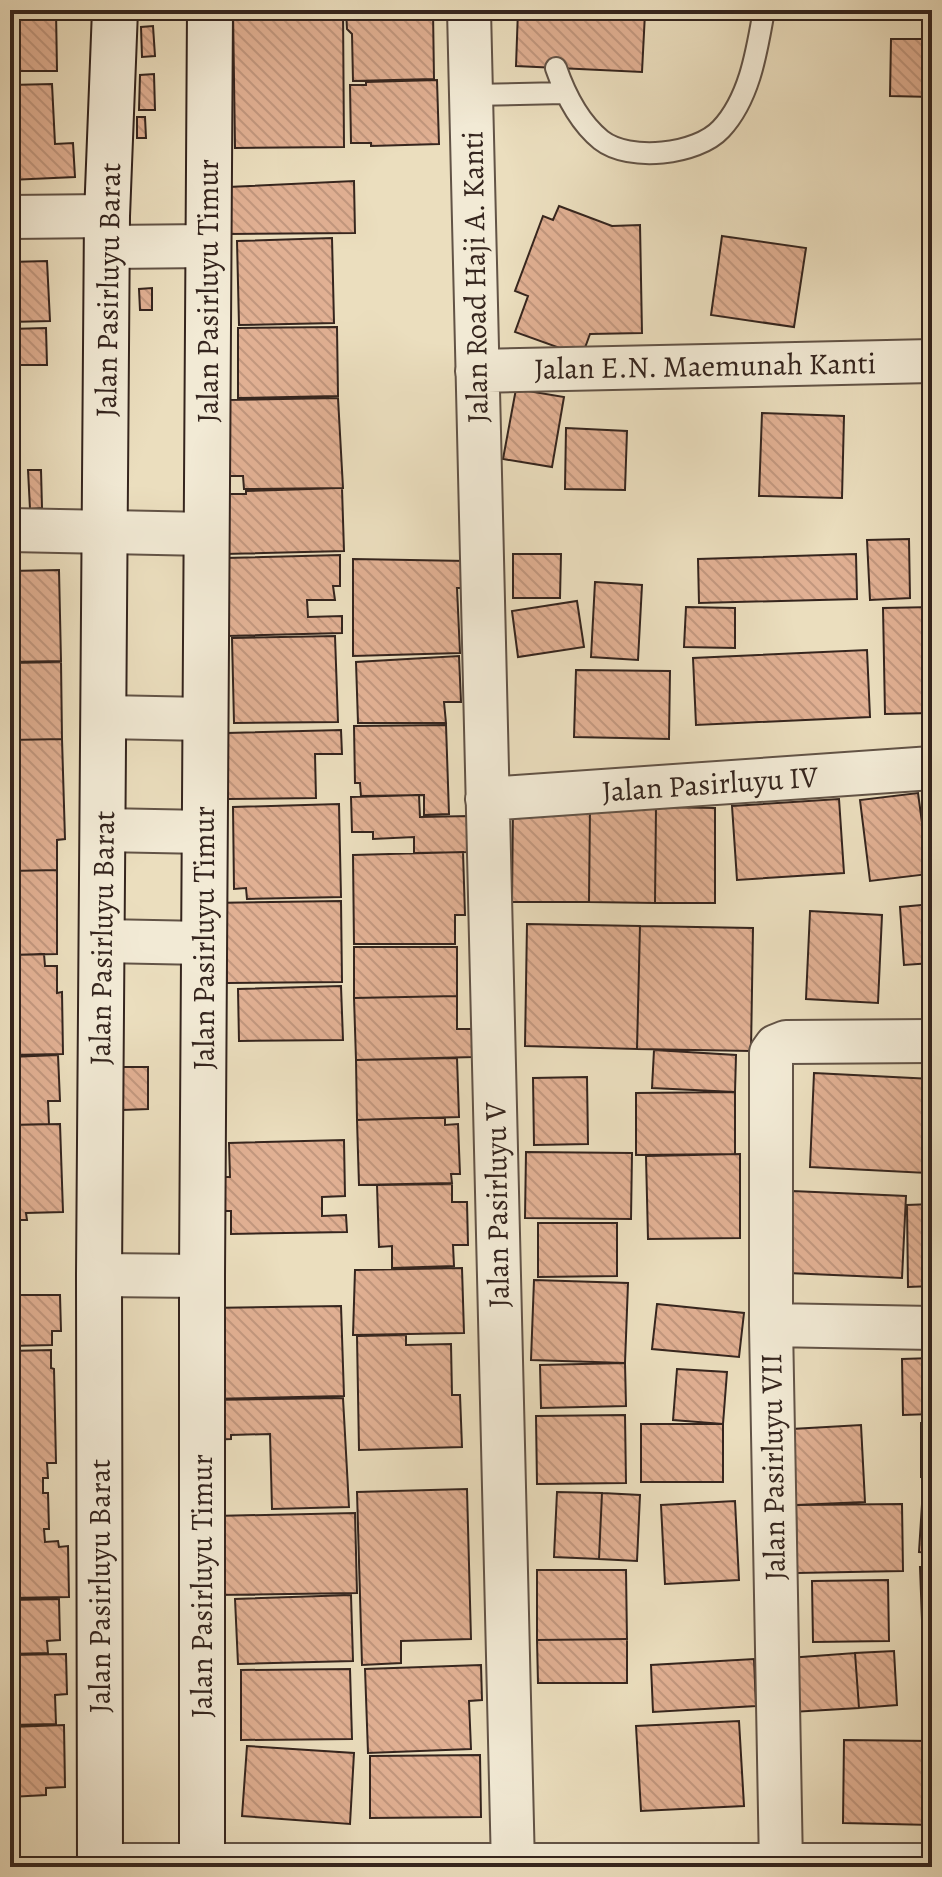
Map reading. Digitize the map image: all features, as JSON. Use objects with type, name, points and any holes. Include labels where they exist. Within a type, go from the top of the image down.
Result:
[{"type":"street","name":"Jalan Pasirluyu Barat","points":[[100,1866],[99,1275],[116,830],[116,728],[106,533],[116,237],[115,10]]},
{"type":"street","name":"Jalan Pasirluyu Timur","points":[[202,1865],[202,1276],[192,832],[207,534],[197,247],[210,10]]},
{"type":"street","name":"Jalan Road Haji A. Kanti","points":[[469,10],[482,544]]},
{"type":"street","points":[[10,217],[116,237],[197,247]]},
{"type":"street","name":"Jalan E.N. Maemunah Kanti","points":[[477,371],[932,361]]},
{"type":"street","points":[[10,530],[207,534]]},
{"type":"street","name":"Jalan Pasirluyu V","points":[[482,544],[513,1867]]},
{"type":"street","points":[[116,728],[196,729]]},
{"type":"street","name":"Jalan Pasirluyu IV","points":[[487,799],[932,768]]},
{"type":"street","points":[[116,830],[192,832]]},
{"type":"street","points":[[114,941],[194,943]]},
{"type":"street","name":"Jalan Pasirluyu VII","points":[[781,1866],[771,1325],[771,1053],[776,1046],[786,1042],[932,1041]]},
{"type":"street","points":[[99,1275],[202,1276]]},
{"type":"street","points":[[771,1325],[932,1328]]},
{"type":"street","points":[[100,1866],[932,1865]]},
{"type":"lane","points":[[556,68],[564,93],[602,141],[632,151],[675,153],[699,146],[721,129],[743,93],[757,48],[764,10]]},
{"type":"lane","points":[[471,95],[564,93]]},
{"type":"building","points":[[10,10],[56,10],[57,71],[10,71]]},
{"type":"building","points":[[233,10],[343,10],[344,147],[235,148]]},
{"type":"building","points":[[346,10],[433,10],[434,79],[353,81],[352,34],[347,29]]},
{"type":"building","points":[[518,10],[645,13],[642,72],[516,66]]},
{"type":"building","points":[[153,26],[155,56],[142,57],[141,27]]},
{"type":"building","points":[[891,39],[932,39],[932,97],[890,96]]},
{"type":"building","points":[[154,74],[155,110],[139,110],[140,75]]},
{"type":"building","points":[[437,80],[439,144],[371,146],[371,143],[351,143],[350,85]]},
{"type":"building","points":[[52,84],[55,144],[73,143],[75,177],[10,180],[10,85]]},
{"type":"building","points":[[137,117],[145,117],[146,138],[137,138]]},
{"type":"building","points":[[354,181],[355,233],[228,234],[228,187]]},
{"type":"building","points":[[559,206],[612,226],[640,225],[642,333],[590,334],[582,356],[515,332],[528,296],[515,291],[543,216],[553,220]]},
{"type":"building","points":[[722,236],[806,248],[794,327],[711,315]]},
{"type":"building","points":[[332,238],[334,323],[239,325],[237,241]]},
{"type":"building","points":[[47,261],[50,321],[10,322],[10,262]]},
{"type":"building","points":[[152,288],[152,310],[140,310],[139,289]]},
{"type":"building","points":[[337,327],[338,396],[238,398],[238,328]]},
{"type":"building","points":[[46,328],[47,365],[10,365],[10,329]]},
{"type":"building","points":[[516,389],[564,397],[552,467],[503,459]]},
{"type":"building","points":[[338,398],[343,488],[244,489],[243,476],[227,476],[225,400]]},
{"type":"building","points":[[762,413],[844,416],[842,498],[759,496]]},
{"type":"building","points":[[566,428],[627,431],[625,490],[565,489]]},
{"type":"building","points":[[28,470],[41,470],[42,508],[30,509]]},
{"type":"building","points":[[342,488],[344,551],[224,554],[223,494]]},
{"type":"building","points":[[909,539],[910,598],[870,600],[867,540]]},
{"type":"building","points":[[513,554],[561,554],[560,598],[513,598]]},
{"type":"building","points":[[856,554],[857,599],[699,603],[698,559]]},
{"type":"building","points":[[340,555],[340,586],[333,586],[335,600],[307,600],[308,617],[342,616],[342,633],[226,636],[225,558]]},
{"type":"building","points":[[353,559],[467,561],[468,588],[457,588],[460,653],[353,656]]},
{"type":"building","points":[[59,570],[61,661],[10,662],[10,571]]},
{"type":"building","points":[[595,582],[642,585],[638,660],[591,657]]},
{"type":"building","points":[[577,601],[584,647],[518,657],[512,611]]},
{"type":"building","points":[[686,607],[735,608],[735,648],[684,647]]},
{"type":"building","points":[[932,607],[932,713],[885,714],[883,608]]},
{"type":"building","points":[[335,636],[338,722],[234,723],[232,638]]},
{"type":"building","points":[[867,650],[870,717],[696,725],[693,658]]},
{"type":"building","points":[[459,656],[461,702],[444,702],[446,723],[358,723],[356,662]]},
{"type":"building","points":[[61,662],[62,739],[10,740],[10,663]]},
{"type":"building","points":[[576,670],[670,671],[669,739],[574,737]]},
{"type":"building","points":[[446,725],[449,814],[424,815],[424,795],[361,796],[360,783],[355,783],[354,726]]},
{"type":"building","points":[[341,730],[342,754],[315,754],[316,798],[228,799],[227,733]]},
{"type":"building","points":[[62,739],[65,839],[57,840],[57,870],[10,871],[10,740]]},
{"type":"building","points":[[918,793],[929,874],[870,881],[860,800]]},
{"type":"building","points":[[929,793],[932,793],[932,874],[929,874]]},
{"type":"building","points":[[419,795],[420,817],[469,816],[469,852],[414,853],[414,837],[373,839],[373,832],[352,832],[351,797]]},
{"type":"building","points":[[839,799],[844,873],[737,880],[732,806]]},
{"type":"building","points":[[339,804],[341,897],[247,899],[246,888],[234,889],[233,807]]},
{"type":"building","points":[[513,806],[590,807],[589,902],[512,902]]},
{"type":"building","points":[[590,807],[656,807],[655,903],[589,902]]},
{"type":"building","points":[[656,807],[715,808],[715,903],[655,903]]},
{"type":"building","points":[[463,852],[465,915],[455,915],[455,944],[354,944],[353,855]]},
{"type":"building","points":[[57,870],[57,954],[10,955],[10,871]]},
{"type":"building","points":[[341,901],[342,982],[227,983],[224,920],[210,903]]},
{"type":"building","points":[[932,904],[932,963],[904,965],[900,907]]},
{"type":"building","points":[[810,911],[882,915],[878,1003],[806,999]]},
{"type":"building","points":[[527,924],[640,926],[637,1049],[525,1046]]},
{"type":"building","points":[[640,926],[753,928],[751,1051],[637,1049]]},
{"type":"building","points":[[354,947],[457,947],[457,996],[354,998]]},
{"type":"building","points":[[44,954],[45,966],[57,966],[57,993],[62,992],[63,1054],[10,1055],[10,955]]},
{"type":"building","points":[[341,986],[343,1040],[239,1041],[238,989]]},
{"type":"building","points":[[457,996],[457,1029],[474,1029],[474,1057],[356,1060],[354,998]]},
{"type":"building","points":[[654,1050],[736,1055],[735,1092],[652,1088]]},
{"type":"building","points":[[58,1055],[60,1101],[48,1101],[49,1124],[10,1125],[10,1057]]},
{"type":"building","points":[[457,1058],[459,1117],[357,1120],[356,1060]]},
{"type":"building","points":[[121,1067],[148,1067],[148,1109],[123,1110]]},
{"type":"building","points":[[814,1073],[932,1079],[927,1173],[810,1167]]},
{"type":"building","points":[[587,1077],[588,1144],[534,1145],[533,1078]]},
{"type":"building","points":[[735,1092],[735,1154],[636,1155],[636,1093]]},
{"type":"building","points":[[445,1118],[445,1125],[458,1124],[460,1174],[451,1174],[452,1183],[359,1185],[357,1120]]},
{"type":"building","points":[[60,1124],[63,1212],[26,1213],[27,1220],[10,1220],[10,1125]]},
{"type":"building","points":[[344,1140],[345,1196],[322,1197],[322,1216],[346,1215],[347,1232],[231,1234],[231,1211],[224,1211],[223,1177],[230,1177],[229,1143]]},
{"type":"building","points":[[526,1152],[632,1153],[631,1219],[525,1218]]},
{"type":"building","points":[[740,1154],[740,1238],[648,1239],[646,1156]]},
{"type":"building","points":[[452,1184],[452,1202],[467,1202],[468,1245],[453,1245],[454,1266],[392,1268],[392,1246],[379,1247],[377,1185]]},
{"type":"building","points":[[792,1191],[906,1196],[902,1278],[788,1273]]},
{"type":"building","points":[[932,1204],[932,1286],[908,1287],[907,1205]]},
{"type":"building","points":[[538,1223],[617,1223],[617,1276],[538,1277]]},
{"type":"building","points":[[462,1268],[464,1333],[353,1335],[355,1270]]},
{"type":"building","points":[[534,1280],[628,1283],[625,1363],[531,1360]]},
{"type":"building","points":[[10,1295],[60,1295],[61,1331],[52,1331],[52,1345],[10,1346]]},
{"type":"building","points":[[657,1304],[744,1313],[739,1357],[652,1349]]},
{"type":"building","points":[[341,1306],[344,1396],[208,1399],[208,1308]]},
{"type":"building","points":[[406,1335],[406,1345],[451,1344],[452,1395],[460,1395],[462,1447],[359,1450],[357,1336]]},
{"type":"building","points":[[51,1350],[56,1463],[47,1463],[48,1478],[43,1478],[43,1493],[48,1493],[49,1529],[44,1529],[45,1542],[58,1541],[59,1547],[68,1546],[69,1597],[10,1598],[10,1351]]},
{"type":"building","points":[[932,1358],[932,1414],[903,1415],[902,1359]]},
{"type":"building","points":[[625,1363],[626,1406],[541,1408],[540,1365]]},
{"type":"building","points":[[677,1369],[727,1372],[723,1424],[673,1420]]},
{"type":"building","points":[[343,1398],[349,1507],[272,1509],[270,1434],[231,1435],[231,1439],[208,1440],[208,1400]]},
{"type":"building","points":[[625,1415],[626,1483],[537,1484],[536,1416]]},
{"type":"building","points":[[921,1423],[932,1424],[932,1478],[921,1477]]},
{"type":"building","points":[[641,1424],[723,1424],[723,1482],[641,1482]]},
{"type":"building","points":[[861,1425],[865,1502],[796,1505],[792,1429]]},
{"type":"building","points":[[923,1488],[932,1488],[932,1553],[919,1552]]},
{"type":"building","points":[[467,1489],[471,1639],[401,1641],[401,1663],[362,1665],[357,1492]]},
{"type":"building","points":[[557,1492],[602,1493],[599,1559],[554,1557]]},
{"type":"building","points":[[602,1493],[640,1495],[637,1561],[599,1559]]},
{"type":"building","points":[[735,1501],[739,1580],[665,1584],[661,1505]]},
{"type":"building","points":[[902,1504],[903,1571],[797,1573],[796,1505]]},
{"type":"building","points":[[355,1513],[357,1593],[215,1595],[214,1516]]},
{"type":"building","points":[[920,1567],[932,1567],[932,1620],[922,1620]]},
{"type":"building","points":[[537,1570],[626,1570],[627,1639],[537,1640]]},
{"type":"building","points":[[888,1580],[889,1641],[813,1642],[812,1581]]},
{"type":"building","points":[[351,1595],[353,1661],[238,1664],[235,1599]]},
{"type":"building","points":[[59,1599],[60,1640],[47,1641],[48,1653],[10,1654],[10,1600]]},
{"type":"building","points":[[627,1639],[627,1683],[538,1683],[537,1640]]},
{"type":"building","points":[[894,1651],[897,1705],[859,1708],[855,1653]]},
{"type":"building","points":[[855,1653],[859,1708],[792,1712],[788,1658]]},
{"type":"building","points":[[66,1654],[67,1694],[55,1695],[56,1724],[10,1725],[10,1655]]},
{"type":"building","points":[[754,1659],[756,1706],[653,1712],[651,1665]]},
{"type":"building","points":[[481,1665],[482,1700],[469,1701],[471,1749],[368,1753],[365,1669]]},
{"type":"building","points":[[350,1669],[352,1739],[241,1740],[241,1670]]},
{"type":"building","points":[[739,1721],[744,1806],[641,1811],[636,1726]]},
{"type":"building","points":[[64,1725],[65,1787],[46,1788],[46,1795],[10,1797],[10,1727]]},
{"type":"building","points":[[844,1740],[932,1741],[932,1825],[843,1823]]},
{"type":"building","points":[[247,1746],[354,1753],[350,1824],[242,1816]]},
{"type":"building","points":[[480,1755],[481,1817],[370,1818],[370,1756]]}]
